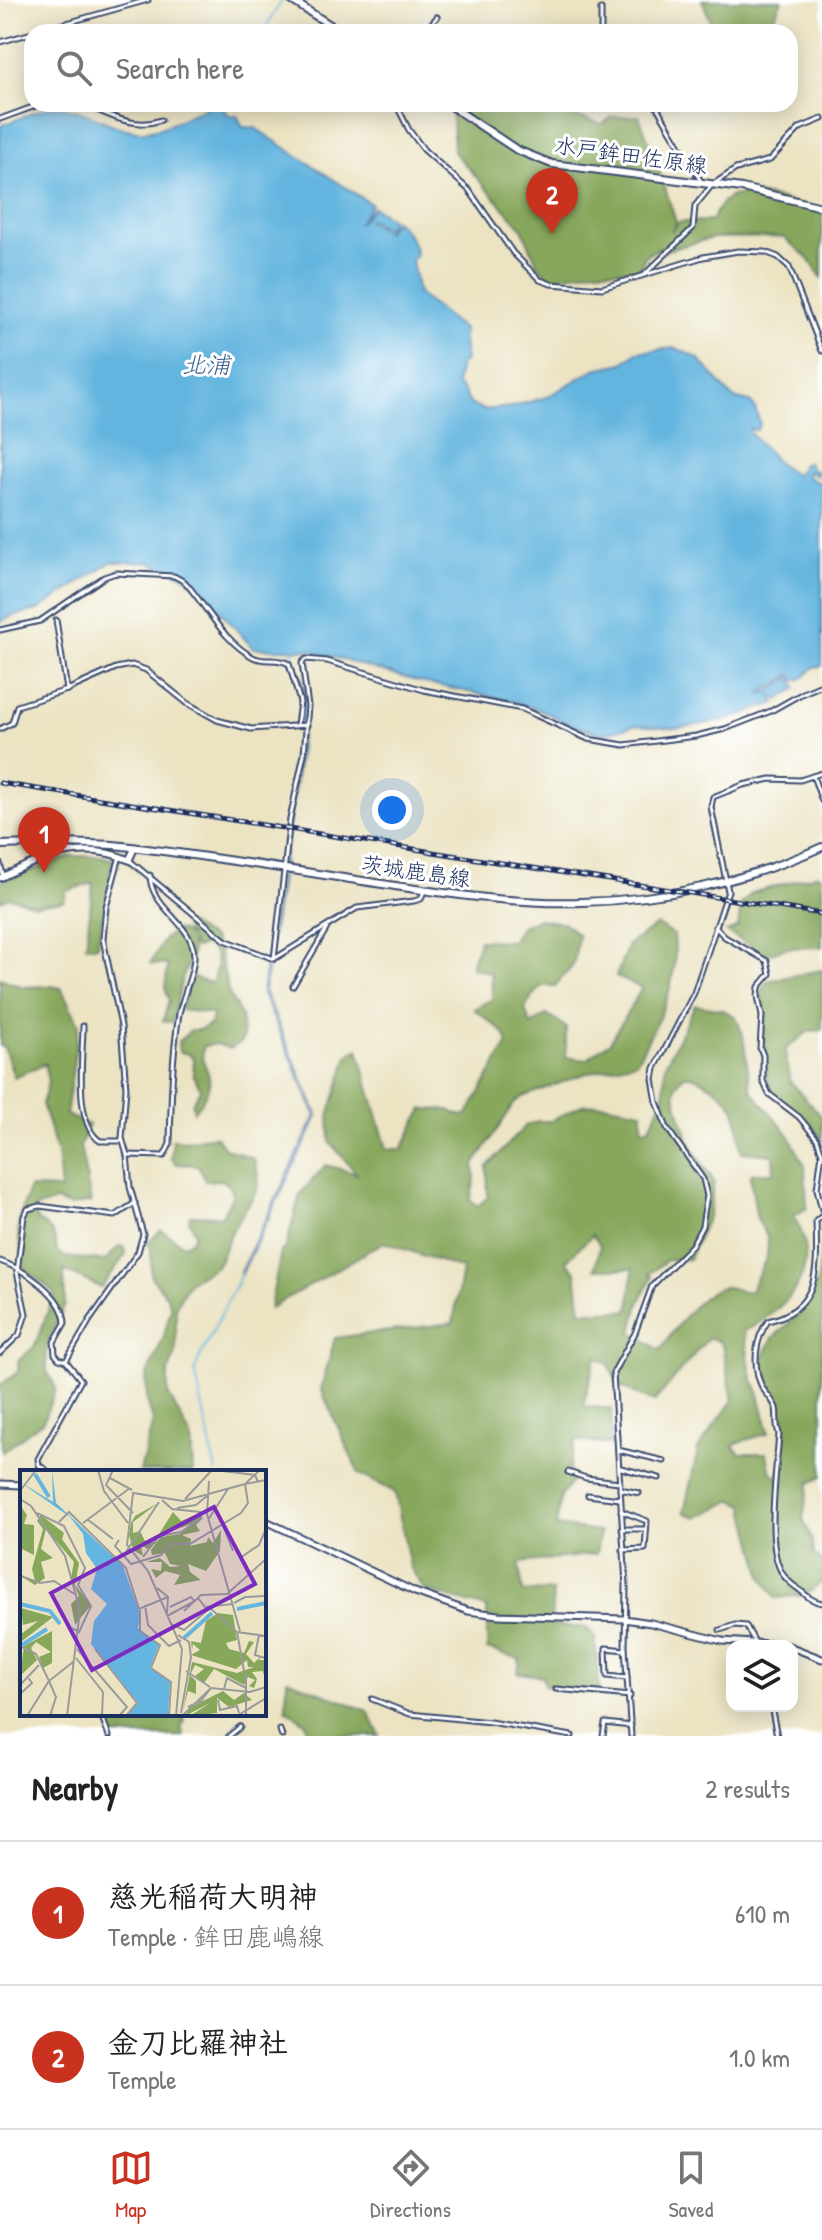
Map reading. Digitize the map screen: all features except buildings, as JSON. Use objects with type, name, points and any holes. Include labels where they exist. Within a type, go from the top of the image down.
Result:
[{"type":"main road","points":[[291,0],[328,24]]},
{"type":"main road","name":"水戸鉾田佐原線","points":[[460,112],[517,150],[552,164],[777,194],[822,207]]},
{"type":"main road","name":"茨城鹿島線","points":[[0,845],[65,843],[135,847],[498,900],[578,903],[629,899],[726,881],[754,874],[822,847]]},
{"type":"street","points":[[62,24],[148,0]]},
{"type":"street","points":[[601,9],[601,24]]},
{"type":"street","points":[[431,24],[437,17]]},
{"type":"street","points":[[0,42],[24,35]]},
{"type":"street","points":[[0,119],[24,110]]},
{"type":"street","points":[[104,112],[133,123],[161,120]]},
{"type":"street","points":[[399,112],[424,150],[469,190],[513,253],[540,280],[551,284],[602,288],[681,262],[728,252],[773,254],[789,267],[822,351]]},
{"type":"street","points":[[660,112],[702,183]]},
{"type":"street","points":[[644,276],[693,228],[695,206],[712,185],[736,169],[770,160],[800,128],[822,119]]},
{"type":"street","points":[[0,630],[40,621],[104,577],[116,573],[174,576],[185,582],[238,646],[259,659],[289,664],[300,702],[297,725]]},
{"type":"street","points":[[56,620],[67,690]]},
{"type":"street","points":[[270,958],[281,869],[307,725],[307,694],[301,669],[306,659],[327,661],[424,690],[522,709],[588,739],[624,745],[725,729],[771,711],[822,685]]},
{"type":"street","points":[[0,729],[15,720],[17,706],[67,690],[116,668],[132,665],[146,670],[187,703],[217,720],[251,729],[307,725]]},
{"type":"street","points":[[631,1736],[614,1369],[635,1333],[652,1286],[687,1251],[702,1226],[706,1186],[667,1128],[657,1102],[653,1073],[694,993],[728,891],[711,807],[713,797],[743,785],[771,779],[791,781],[822,773]]},
{"type":"street","points":[[813,776],[822,801]]},
{"type":"street","points":[[65,843],[67,853]]},
{"type":"street","points":[[129,860],[135,847]]},
{"type":"street","points":[[0,863],[2,877],[32,863],[67,853],[97,850],[120,856],[150,875],[225,940],[270,958]]},
{"type":"street","points":[[66,1361],[141,1246],[142,1225],[130,1187],[122,1138],[126,1088],[123,1048],[103,939],[106,907],[120,856]]},
{"type":"street","points":[[127,1155],[164,1156],[167,1153],[176,1029],[194,960],[189,938],[157,898],[149,881],[150,875]]},
{"type":"street","points":[[270,958],[349,912],[368,905],[421,899],[424,890]]},
{"type":"street","points":[[293,986],[328,925]]},
{"type":"street","points":[[715,927],[725,937],[767,961],[770,974],[759,987],[758,996],[762,1016],[760,1048],[763,1081],[769,1094],[799,1117],[817,1139],[822,1153],[817,1189],[822,1210]]},
{"type":"street","points":[[83,1026],[83,1112],[88,1129],[100,1141],[122,1142],[122,1138]]},
{"type":"street","points":[[0,1353],[19,1335],[26,1314],[18,1268],[24,1216],[32,1207],[115,1216],[135,1203]]},
{"type":"street","points":[[822,1216],[816,1221],[816,1265],[809,1294],[789,1317],[768,1321],[759,1334],[756,1354],[760,1381],[776,1407],[779,1433],[774,1525],[778,1567],[788,1580],[810,1598],[822,1603]]},
{"type":"street","points":[[0,1261],[31,1276],[63,1311],[65,1323],[54,1346],[57,1357],[66,1361],[82,1383],[38,1459],[39,1465],[46,1470]]},
{"type":"street","points":[[618,1450],[664,1461]]},
{"type":"street","points":[[619,1468],[659,1478]]},
{"type":"street","points":[[568,1472],[586,1478],[619,1482]]},
{"type":"street","points":[[0,1484],[20,1485]]},
{"type":"street","points":[[620,1489],[639,1493]]},
{"type":"street","points":[[588,1495],[620,1499]]},
{"type":"street","points":[[621,1511],[647,1521],[645,1549],[623,1550]]},
{"type":"street","points":[[266,1521],[450,1606],[498,1615],[624,1619],[726,1641]]},
{"type":"street","points":[[621,1529],[646,1529]]},
{"type":"street","points":[[720,1630],[735,1625],[746,1626],[755,1640]]},
{"type":"street","points":[[625,1650],[606,1648],[607,1676],[628,1678]]},
{"type":"street","points":[[798,1648],[822,1659]]},
{"type":"street","points":[[556,1689],[630,1696]]},
{"type":"street","points":[[372,1699],[410,1714],[490,1722],[572,1736]]},
{"type":"street","points":[[772,1712],[777,1736]]},
{"type":"street","points":[[102,1716],[109,1736]]},
{"type":"street","points":[[603,1736],[605,1723],[631,1726]]},
{"type":"street","points":[[229,1736],[240,1727]]},
{"type":"street","points":[[280,1730],[282,1736]]},
{"type":"green space","points":[[702,0],[782,0],[772,24],[712,24]]},
{"type":"green space","points":[[452,112],[563,112],[602,124],[612,117],[639,116],[676,222],[671,232],[679,222],[711,221],[723,202],[734,195],[758,195],[786,201],[822,213],[822,278],[807,257],[783,237],[712,238],[657,253],[661,246],[645,257],[639,270],[595,270],[551,278],[538,266],[522,228],[454,152]]},
{"type":"green space","points":[[71,856],[101,856],[114,860],[97,946],[86,946],[93,883],[66,891],[64,901],[35,905],[10,897],[0,901],[0,882]]},
{"type":"green space","points":[[819,874],[822,878],[822,947],[786,948],[765,955],[727,932],[738,927],[741,904],[752,893]]},
{"type":"green space","points":[[538,919],[564,923],[578,935],[574,964],[555,986],[542,986],[525,1009],[531,1025],[546,1015],[566,1028],[566,1057],[586,1060],[610,1042],[642,988],[616,977],[628,945],[657,925],[674,935],[674,970],[660,1016],[636,1062],[584,1074],[522,1097],[514,1104],[474,1165],[475,1179],[470,1201],[478,1206],[488,1197],[487,1167],[525,1126],[538,1121],[551,1121],[582,1105],[603,1104],[642,1111],[642,1130],[650,1127],[664,1098],[665,1065],[695,1005],[723,1010],[736,1017],[743,1035],[751,1090],[789,1135],[805,1166],[807,1208],[794,1216],[805,1245],[802,1274],[797,1286],[779,1307],[744,1332],[752,1379],[769,1433],[736,1443],[734,1447],[740,1453],[767,1453],[770,1470],[779,1479],[786,1430],[762,1359],[773,1338],[801,1312],[818,1280],[822,1243],[822,1477],[809,1483],[803,1519],[813,1541],[814,1554],[822,1561],[822,1582],[806,1595],[776,1598],[763,1578],[744,1505],[733,1500],[696,1518],[684,1512],[698,1449],[733,1400],[722,1345],[708,1338],[654,1402],[618,1385],[608,1363],[596,1357],[583,1406],[612,1409],[611,1445],[576,1440],[569,1469],[574,1479],[561,1496],[556,1526],[600,1532],[596,1554],[519,1563],[523,1592],[553,1591],[551,1625],[587,1628],[595,1637],[599,1691],[545,1686],[542,1676],[518,1673],[520,1659],[487,1649],[487,1608],[425,1591],[410,1567],[395,1492],[359,1474],[321,1389],[335,1338],[453,1323],[462,1269],[384,1242],[270,1308],[281,1251],[286,1247],[300,1194],[326,1165],[357,1174],[330,1142],[329,1116],[348,1056],[358,1049],[387,1149],[402,1149],[423,1109],[449,1110],[461,1116],[468,1114],[508,1043],[504,1033],[474,1009],[492,999],[491,973],[471,967],[479,940],[511,941],[521,926]],"holes":[[[684,1075],[707,1083],[728,1100],[736,1113],[742,1152],[773,1155],[774,1173],[753,1173],[750,1177],[757,1219],[768,1238],[767,1257],[750,1291],[727,1287],[709,1293],[690,1311],[660,1350],[632,1332],[639,1303],[652,1277],[649,1274],[667,1260],[689,1259],[709,1214],[714,1181],[684,1127],[675,1095],[679,1080]],[[592,1235],[600,1245],[595,1269],[633,1269],[629,1311],[581,1311],[576,1272],[566,1261]]]},
{"type":"green space","points":[[186,923],[213,939],[219,950],[229,994],[241,1016],[243,1037],[230,1049],[217,1044],[204,1046],[202,1054],[208,1073],[208,1088],[194,1111],[192,1104],[201,1089],[193,1075],[194,1059],[189,1054],[179,1052],[178,1042],[191,1030],[211,1024],[213,1014],[181,1010],[190,977],[212,983],[217,966],[215,953],[206,945],[195,948],[191,941],[192,954],[182,978],[173,1022],[163,1021],[169,1000],[165,988],[168,965],[150,964],[165,938],[176,930],[184,932],[190,939]]},
{"type":"green space","points":[[822,970],[822,1030],[809,1031],[785,1050],[790,1081],[822,1117],[822,1141],[807,1120],[775,1096],[767,1081],[761,994],[767,981]]},
{"type":"green space","points":[[0,978],[23,987],[61,988],[79,1024],[66,1115],[89,1125],[80,1146],[91,1202],[70,1206],[55,1201],[34,1209],[37,1220],[52,1232],[57,1251],[65,1257],[105,1261],[119,1246],[125,1247],[126,1254],[101,1288],[64,1270],[65,1305],[46,1345],[47,1371],[56,1388],[43,1421],[2,1452],[0,1385],[18,1372],[18,1361],[34,1347],[55,1293],[21,1266],[20,1217],[29,1188],[61,1189],[57,1153],[42,1104],[48,1083],[45,1064],[14,1077],[4,1047],[0,1046]]},
{"type":"green space","points":[[215,1136],[225,1148],[254,1159],[259,1181],[216,1266],[189,1282],[176,1306],[176,1353],[168,1372],[168,1394],[191,1437],[193,1470],[141,1470],[153,1421],[147,1401],[146,1377],[163,1339],[171,1308],[167,1296],[151,1277],[148,1242],[161,1230],[184,1245],[192,1240],[195,1233],[190,1215],[222,1216],[233,1194],[230,1186],[221,1180],[205,1181],[198,1167],[177,1164],[171,1159],[173,1139],[183,1141]]},
{"type":"green space","points":[[287,1679],[368,1711],[380,1736],[310,1736],[305,1722],[286,1709]]},
{"type":"green space","points":[[107,1716],[183,1716],[185,1721],[181,1727],[184,1736],[112,1736]]},
{"type":"water","name":"北浦","points":[[35,112],[81,112],[134,131],[165,126],[195,112],[227,112],[237,116],[243,127],[255,128],[371,204],[358,224],[373,207],[392,219],[386,229],[367,220],[386,232],[395,220],[413,244],[416,255],[412,261],[418,294],[464,330],[465,359],[460,364],[456,385],[471,405],[484,410],[511,407],[547,397],[595,369],[623,363],[637,352],[676,348],[698,358],[733,398],[750,402],[755,408],[760,424],[756,431],[750,428],[750,433],[779,464],[797,473],[803,464],[808,463],[819,473],[816,476],[808,471],[807,477],[822,484],[822,666],[814,667],[795,681],[791,675],[759,694],[790,678],[797,688],[778,700],[770,694],[775,703],[727,720],[677,728],[635,725],[602,734],[508,700],[420,682],[309,650],[253,648],[184,575],[148,562],[111,562],[38,610],[0,622],[0,126]]},
{"type":"water","points":[[300,674],[305,688],[305,699],[297,771],[264,991],[318,1116],[242,1273],[316,1116],[262,992],[295,771],[303,688],[297,675]]},
{"type":"waterway","points":[[268,24],[282,0]]},
{"type":"waterway","points":[[294,648],[292,654],[299,676]]},
{"type":"waterway","points":[[216,1470],[195,1371],[241,1274]]},
{"type":"railway","points":[[0,783],[822,914]]},
{"type":"place","name":"金刀比羅神社","points":[[552,234]]},
{"type":"place","name":"慈光稲荷大明神","points":[[44,873]]}]
